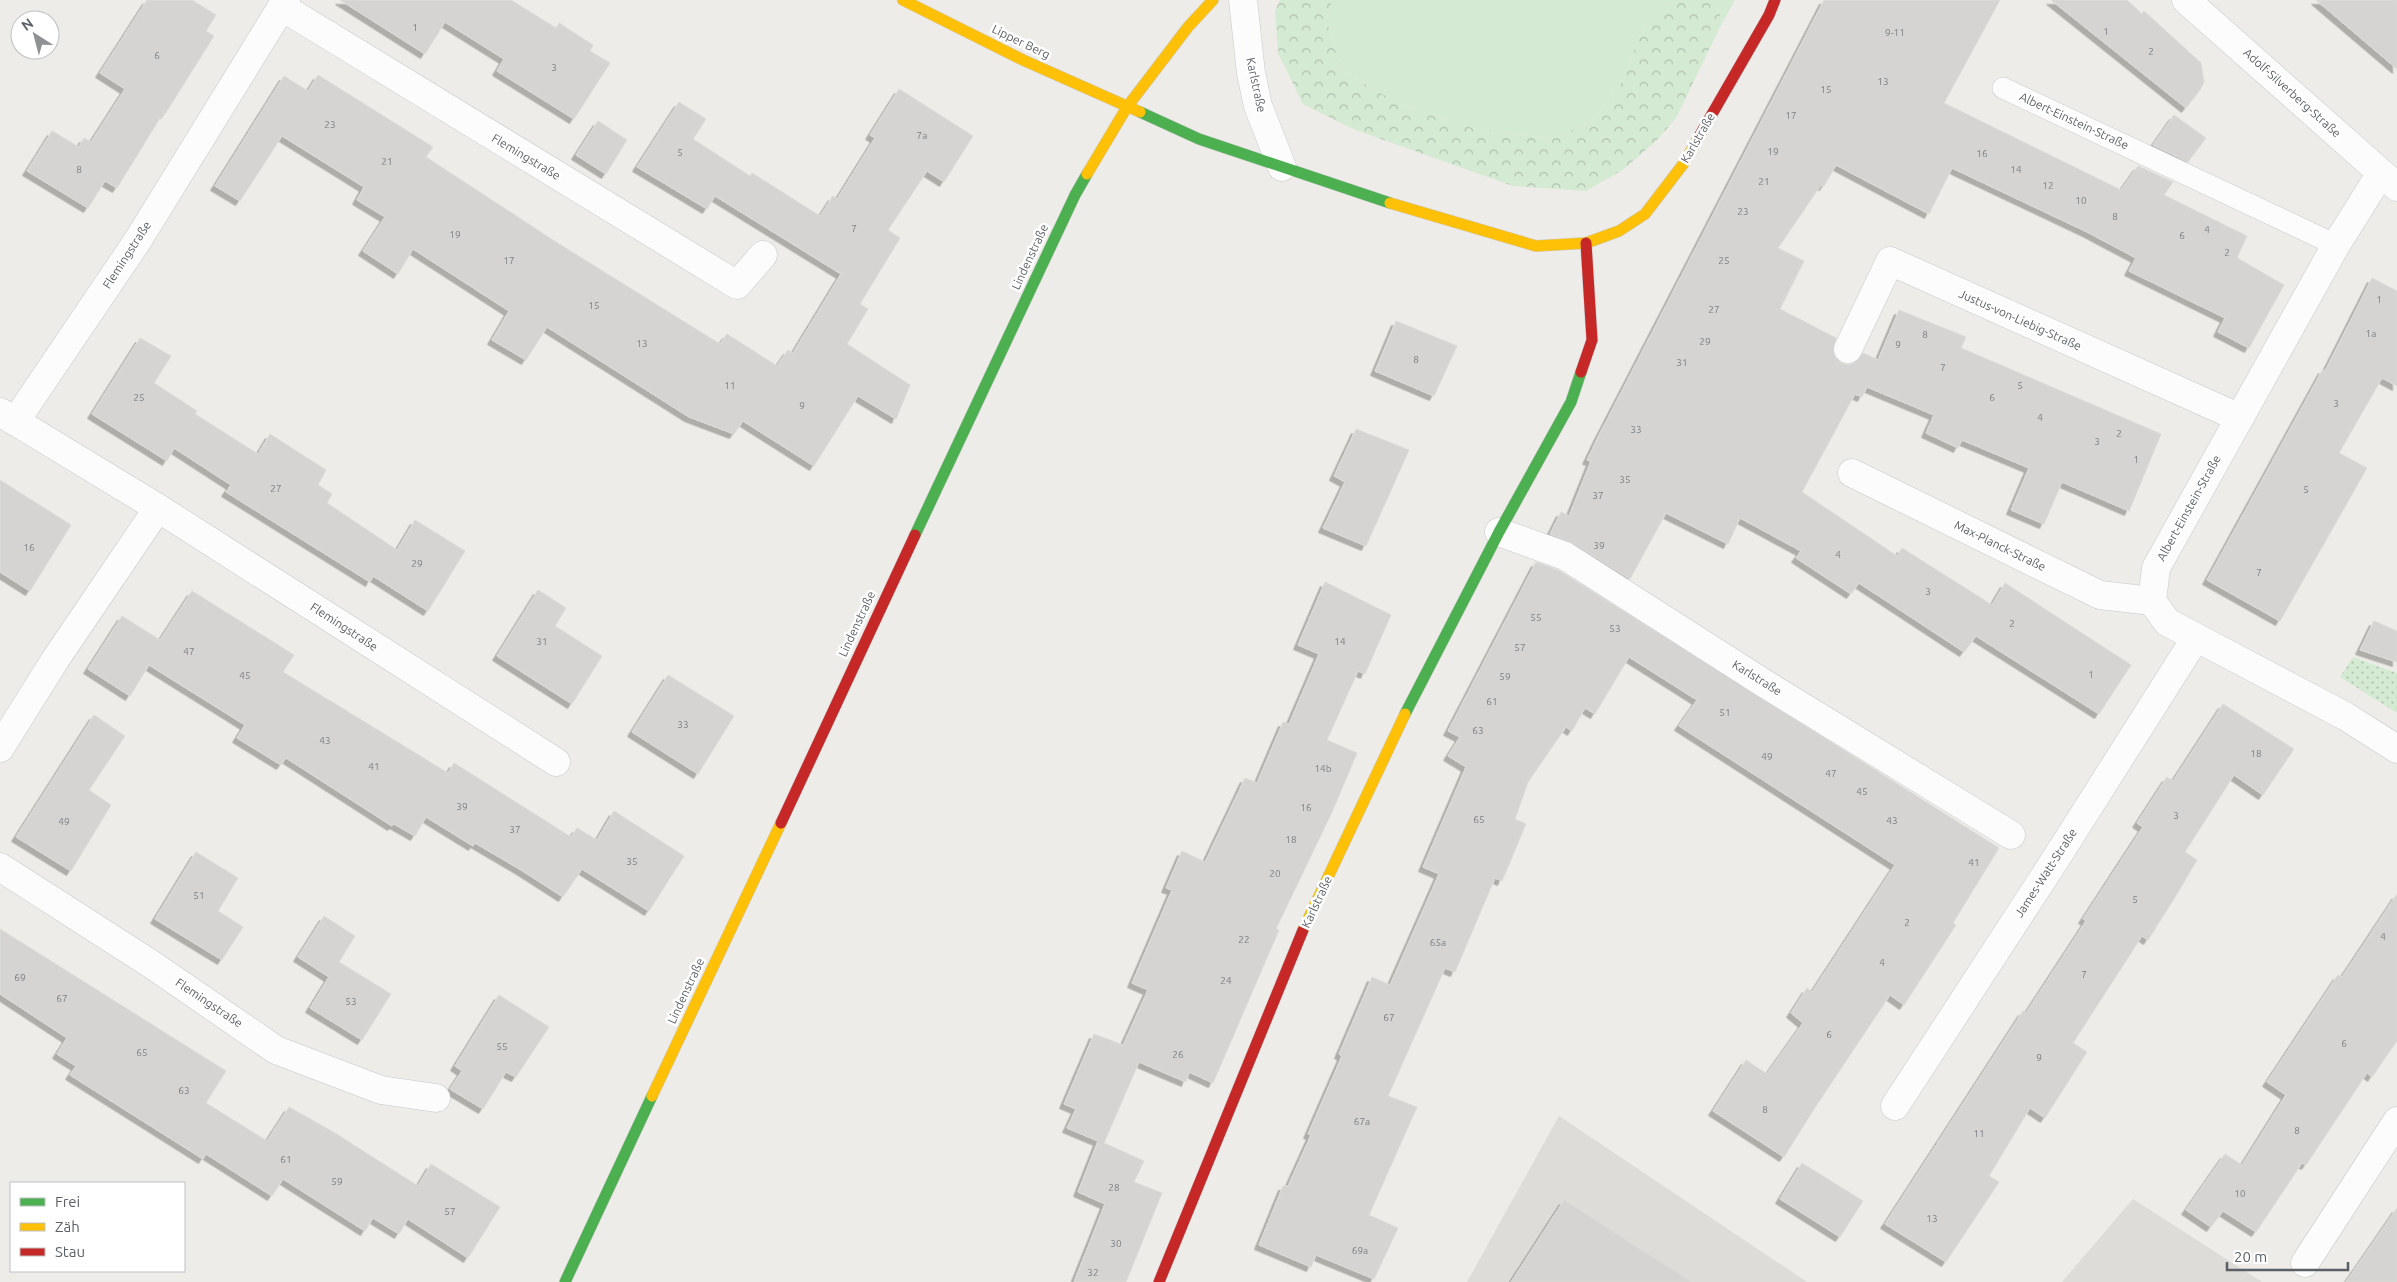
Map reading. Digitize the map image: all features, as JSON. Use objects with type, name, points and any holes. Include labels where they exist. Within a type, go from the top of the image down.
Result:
[{"type":"street","name":"Lipper Berg","points":[[903,0],[1023,60],[1127,107]]},
{"type":"street","name":"Lindenstraße","points":[[565,1282],[1066,213],[1127,107],[1188,27],[1213,0]]},
{"type":"street","name":"Karlstraße","points":[[1243,0],[1251,73],[1258,106],[1282,167]]},
{"type":"street","name":"Karlstraße","points":[[1127,107],[1199,139],[1427,216],[1536,246],[1586,243],[1620,231],[1644,214],[1684,164],[1769,15],[1775,0]]},
{"type":"street","name":"Adolf-Silverberg-Straße","points":[[2186,0],[2389,180]]},
{"type":"street","name":"Flemingstraße","points":[[556,762],[158,508],[7,417],[138,240],[284,4],[737,285],[763,256]]},
{"type":"street","name":"Albert-Einstein-Straße","points":[[2152,601],[2156,568],[2336,245],[2389,180]]},
{"type":"street","name":"Karlstraße","points":[[1159,1282],[1305,925],[1401,721],[1499,532],[1571,402],[1592,340],[1586,243]]},
{"type":"street","name":"Justus-von-Liebig-Straße","points":[[1848,349],[1890,261],[2240,418]]},
{"type":"street","name":"Max-Planck-Straße","points":[[1852,473],[2100,596],[2152,601]]},
{"type":"street","points":[[0,748],[55,660],[158,508]]},
{"type":"street","name":"Karlstraße","points":[[1499,532],[1565,556],[1762,682],[2011,835]]},
{"type":"street","points":[[2152,601],[2167,622],[2195,639],[2345,716],[2397,749]]},
{"type":"street","name":"James-Watt-Straße","points":[[1895,1106],[2055,860],[2195,639]]},
{"type":"street","name":"Flemingstraße","points":[[0,867],[151,964],[276,1050],[381,1090],[436,1098]]},
{"type":"street","points":[[2305,1263],[2397,1121]]},
{"type":"lane","name":"Albert-Einstein-Straße","points":[[2003,88],[2336,245]]},
{"type":"shaded area","points":[[1559,1116],[1807,1282],[1467,1282]]},
{"type":"shaded area","points":[[2133,1199],[2262,1282],[2062,1282]]},
{"type":"green space","points":[[1280,0],[1332,0],[1326,19],[1342,71],[1403,106],[1472,128],[1552,139],[1593,121],[1621,83],[1640,36],[1652,14],[1665,5],[1682,0],[1709,0],[1720,12],[1720,27],[1676,118],[1657,140],[1624,169],[1586,191],[1513,186],[1353,129],[1303,104],[1278,53],[1275,11]]},
{"type":"green space","points":[[1332,0],[1682,0],[1665,5],[1652,14],[1640,36],[1621,83],[1593,121],[1552,139],[1472,128],[1403,106],[1342,71],[1326,19]]},
{"type":"green space","points":[[1709,0],[1735,0],[1720,27],[1720,12]]},
{"type":"green space","points":[[2353,657],[2397,673],[2397,713],[2340,677]]},
{"type":"building","points":[[147,0],[192,0],[216,15],[206,31],[214,36],[165,114],[163,113],[117,188],[105,181],[88,208],[27,171],[52,131],[79,147],[84,138],[91,142],[125,89],[100,73]]},
{"type":"building","points":[[340,0],[511,0],[556,28],[559,23],[593,45],[590,51],[610,63],[574,119],[497,71],[504,59],[445,22],[425,54]]},
{"type":"building","points":[[1824,0],[2000,0],[1944,103],[2121,190],[2138,166],[2173,182],[2164,195],[2247,236],[2237,258],[2284,285],[2249,348],[2218,332],[2225,318],[2129,271],[2136,258],[2087,232],[1952,168],[1929,214],[1836,165],[1824,186],[1821,185],[1778,248],[1804,261],[1780,309],[1836,338],[1833,351],[1835,357],[1841,363],[1849,365],[1856,362],[1863,353],[1878,360],[1899,310],[1966,337],[1961,348],[2161,434],[2129,511],[2062,482],[2044,524],[2011,510],[2029,468],[1962,440],[1958,448],[1926,433],[1934,415],[1867,387],[1862,397],[1855,394],[1802,492],[1897,556],[1902,548],[1992,605],[2005,583],[2131,665],[2099,714],[1976,636],[1964,652],[1859,583],[1851,594],[1796,558],[1801,551],[1740,518],[1728,544],[1666,513],[1630,579],[1573,543],[1550,534],[1561,512],[1569,516],[1591,461],[1587,460],[1598,437]]},
{"type":"building","points":[[2051,0],[2127,0],[2142,14],[2144,11],[2201,63],[2204,82],[2200,90],[2186,108]]},
{"type":"building","points":[[2316,0],[2397,0],[2397,69]]},
{"type":"building","points":[[318,75],[433,147],[426,157],[556,242],[720,344],[727,334],[777,366],[788,350],[793,353],[841,274],[715,196],[707,209],[637,167],[679,102],[706,119],[693,139],[750,176],[752,173],[820,216],[833,196],[837,199],[875,138],[870,135],[899,89],[973,136],[944,182],[927,171],[888,230],[900,238],[860,304],[868,309],[847,344],[910,385],[896,419],[858,396],[814,466],[743,421],[734,434],[689,417],[547,327],[526,360],[492,340],[509,311],[413,249],[398,274],[363,251],[385,217],[357,200],[364,187],[282,136],[240,201],[215,186],[284,76],[308,91]]},
{"type":"building","points":[[2174,115],[2206,138],[2188,162],[2153,145]]},
{"type":"building","points":[[598,121],[627,140],[606,174],[576,155]]},
{"type":"building","points":[[2372,278],[2397,291],[2397,386],[2382,378],[2339,453],[2367,468],[2280,621],[2207,580],[2323,369],[2325,371]]},
{"type":"building","points":[[1396,321],[1457,346],[1434,396],[1375,371]]},
{"type":"building","points":[[140,338],[171,356],[154,383],[197,411],[195,414],[258,454],[270,434],[326,470],[318,485],[332,494],[327,503],[397,550],[415,520],[465,551],[428,611],[373,576],[370,582],[226,492],[231,485],[174,448],[167,461],[92,414]]},
{"type":"building","points":[[1356,429],[1409,450],[1366,546],[1323,528],[1345,482],[1334,476]]},
{"type":"building","points":[[0,480],[71,525],[30,591],[0,572]]},
{"type":"building","points":[[1536,562],[1558,570],[1999,848],[1953,923],[1956,925],[1904,1005],[1890,995],[1784,1157],[1713,1111],[1746,1060],[1767,1074],[1803,1023],[1791,1013],[1807,988],[1812,992],[1895,865],[1679,726],[1697,700],[1629,657],[1595,714],[1585,708],[1572,731],[1566,727],[1528,782],[1515,819],[1526,824],[1502,881],[1495,878],[1455,972],[1445,968],[1388,1096],[1417,1107],[1369,1215],[1398,1228],[1374,1279],[1316,1255],[1311,1267],[1259,1245],[1283,1186],[1288,1186],[1311,1135],[1308,1134],[1342,1056],[1339,1054],[1372,977],[1390,985],[1439,874],[1423,867],[1466,767],[1448,756],[1460,737],[1448,731]]},
{"type":"building","points":[[1325,582],[1391,615],[1365,674],[1358,671],[1327,740],[1357,753],[1332,812],[1276,929],[1279,930],[1213,1083],[1189,1072],[1186,1082],[1139,1062],[1104,1143],[1144,1161],[1134,1182],[1162,1193],[1126,1282],[1074,1282],[1105,1204],[1078,1192],[1098,1141],[1067,1128],[1076,1109],[1064,1104],[1094,1034],[1123,1045],[1148,990],[1132,983],[1172,890],[1166,888],[1182,851],[1205,862],[1245,778],[1257,783],[1283,722],[1289,724],[1319,654],[1298,645]]},
{"type":"building","points":[[538,590],[566,608],[555,626],[602,656],[572,704],[497,656]]},
{"type":"building","points":[[192,591],[294,655],[283,672],[448,773],[454,763],[571,837],[577,828],[597,840],[614,811],[684,856],[649,911],[582,869],[563,897],[475,843],[473,846],[426,817],[415,836],[394,824],[392,826],[286,758],[281,765],[237,738],[245,725],[149,665],[130,696],[88,669],[122,616],[160,640]]},
{"type":"building","points":[[2374,621],[2397,631],[2397,662],[2360,650]]},
{"type":"building","points":[[668,675],[734,716],[698,774],[632,732]]},
{"type":"building","points":[[2223,704],[2294,749],[2263,795],[2234,775],[2185,852],[2197,860],[2177,894],[2148,940],[2142,936],[2073,1043],[2087,1052],[2045,1118],[2030,1108],[1989,1176],[1999,1182],[1946,1262],[1885,1224],[2023,1011],[2026,1013],[2086,921],[2083,919],[2143,827],[2137,823],[2167,777],[2173,781]]},
{"type":"building","points":[[94,715],[125,736],[89,790],[111,805],[71,871],[16,837]]},
{"type":"building","points":[[196,852],[238,878],[218,911],[243,927],[222,960],[155,919]]},
{"type":"building","points":[[2397,894],[2397,1041],[2372,1077],[2367,1073],[2306,1165],[2302,1163],[2256,1232],[2223,1211],[2211,1227],[2186,1210],[2225,1154],[2242,1165],[2286,1095],[2267,1082],[2338,975],[2342,977]]},
{"type":"building","points":[[324,916],[355,936],[339,962],[391,994],[362,1040],[310,1008],[329,977],[298,957]]},
{"type":"building","points":[[0,929],[226,1071],[206,1103],[267,1141],[289,1107],[335,1133],[418,1186],[431,1164],[500,1207],[468,1258],[408,1219],[399,1234],[373,1218],[365,1231],[283,1179],[272,1196],[206,1154],[203,1159],[70,1075],[76,1066],[57,1054],[67,1038],[0,994]]},
{"type":"building","points":[[499,995],[549,1027],[516,1077],[506,1072],[483,1109],[450,1089],[462,1071],[455,1066]]},
{"type":"building","points":[[1802,1163],[1863,1201],[1840,1237],[1780,1199]]},
{"type":"building","points":[[1564,1200],[1692,1282],[1511,1282]]},
{"type":"building","points":[[2397,1208],[2397,1282],[2346,1282]]},
{"type":"traffic: fast","points":[[1140,112],[1199,139],[1390,203]]},
{"type":"traffic: fast","points":[[915,535],[1075,195],[1087,174]]},
{"type":"traffic: fast","points":[[1405,714],[1499,532],[1571,402],[1581,372]]},
{"type":"traffic: fast","points":[[565,1282],[652,1096]]},
{"type":"traffic: slow","points":[[903,0],[1023,60],[1140,112]]},
{"type":"traffic: slow","points":[[1087,174],[1127,107],[1188,27],[1213,0]]},
{"type":"traffic: slow","points":[[1390,203],[1536,246],[1586,243],[1619,231],[1645,214],[1684,163],[1700,135]]},
{"type":"traffic: slow","points":[[1303,930],[1405,714]]},
{"type":"traffic: slow","points":[[652,1096],[781,823]]},
{"type":"traffic: jam","points":[[1700,135],[1769,15],[1775,0]]},
{"type":"traffic: jam","points":[[1581,372],[1592,340],[1586,243]]},
{"type":"traffic: jam","points":[[781,823],[915,535]]},
{"type":"traffic: jam","points":[[1159,1282],[1303,930]]}]
